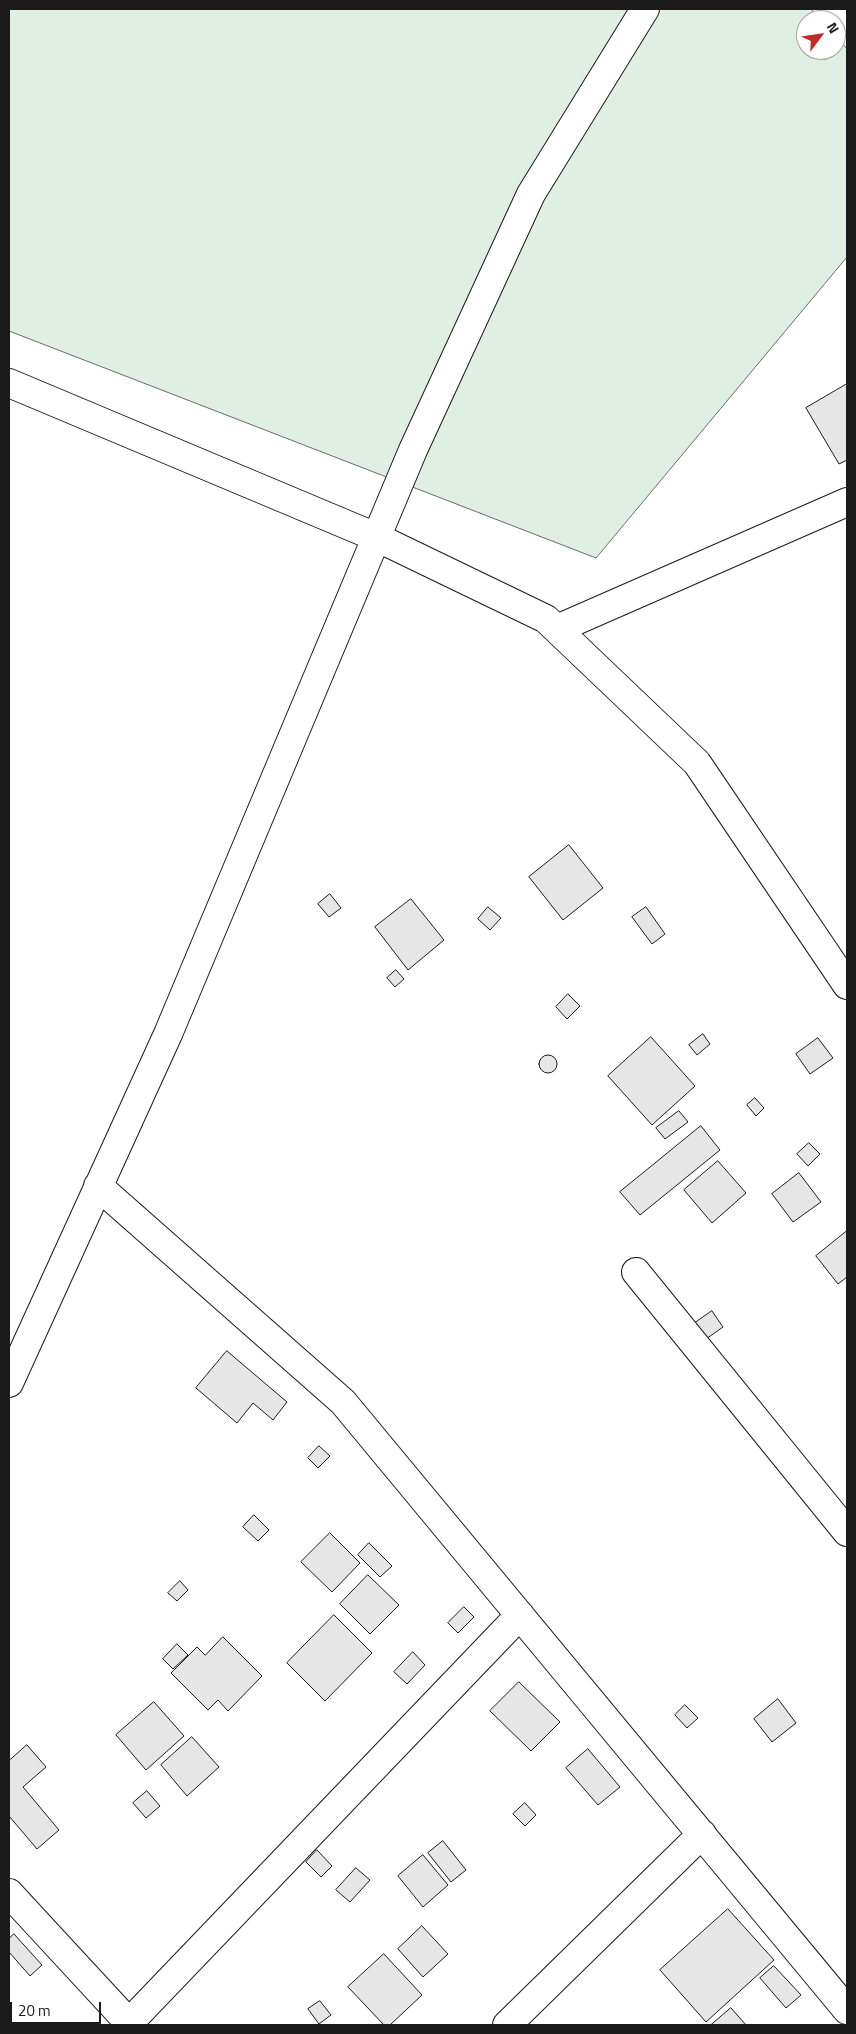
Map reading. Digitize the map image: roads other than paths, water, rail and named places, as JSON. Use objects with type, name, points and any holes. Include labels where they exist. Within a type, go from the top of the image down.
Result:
[{"type":"street","points":[[9,1382],[168,1034],[412,450],[531,194],[645,9]]},
{"type":"street","points":[[9,383],[376,537],[546,619],[697,763],[847,984]]},
{"type":"street","points":[[557,629],[847,502]]},
{"type":"street","points":[[98,1186],[343,1402],[847,2010]]},
{"type":"street","points":[[636,1272],[847,1532]]},
{"type":"street","points":[[9,1893],[129,2025],[520,1615]]},
{"type":"street","points":[[507,2025],[702,1834]]}]
